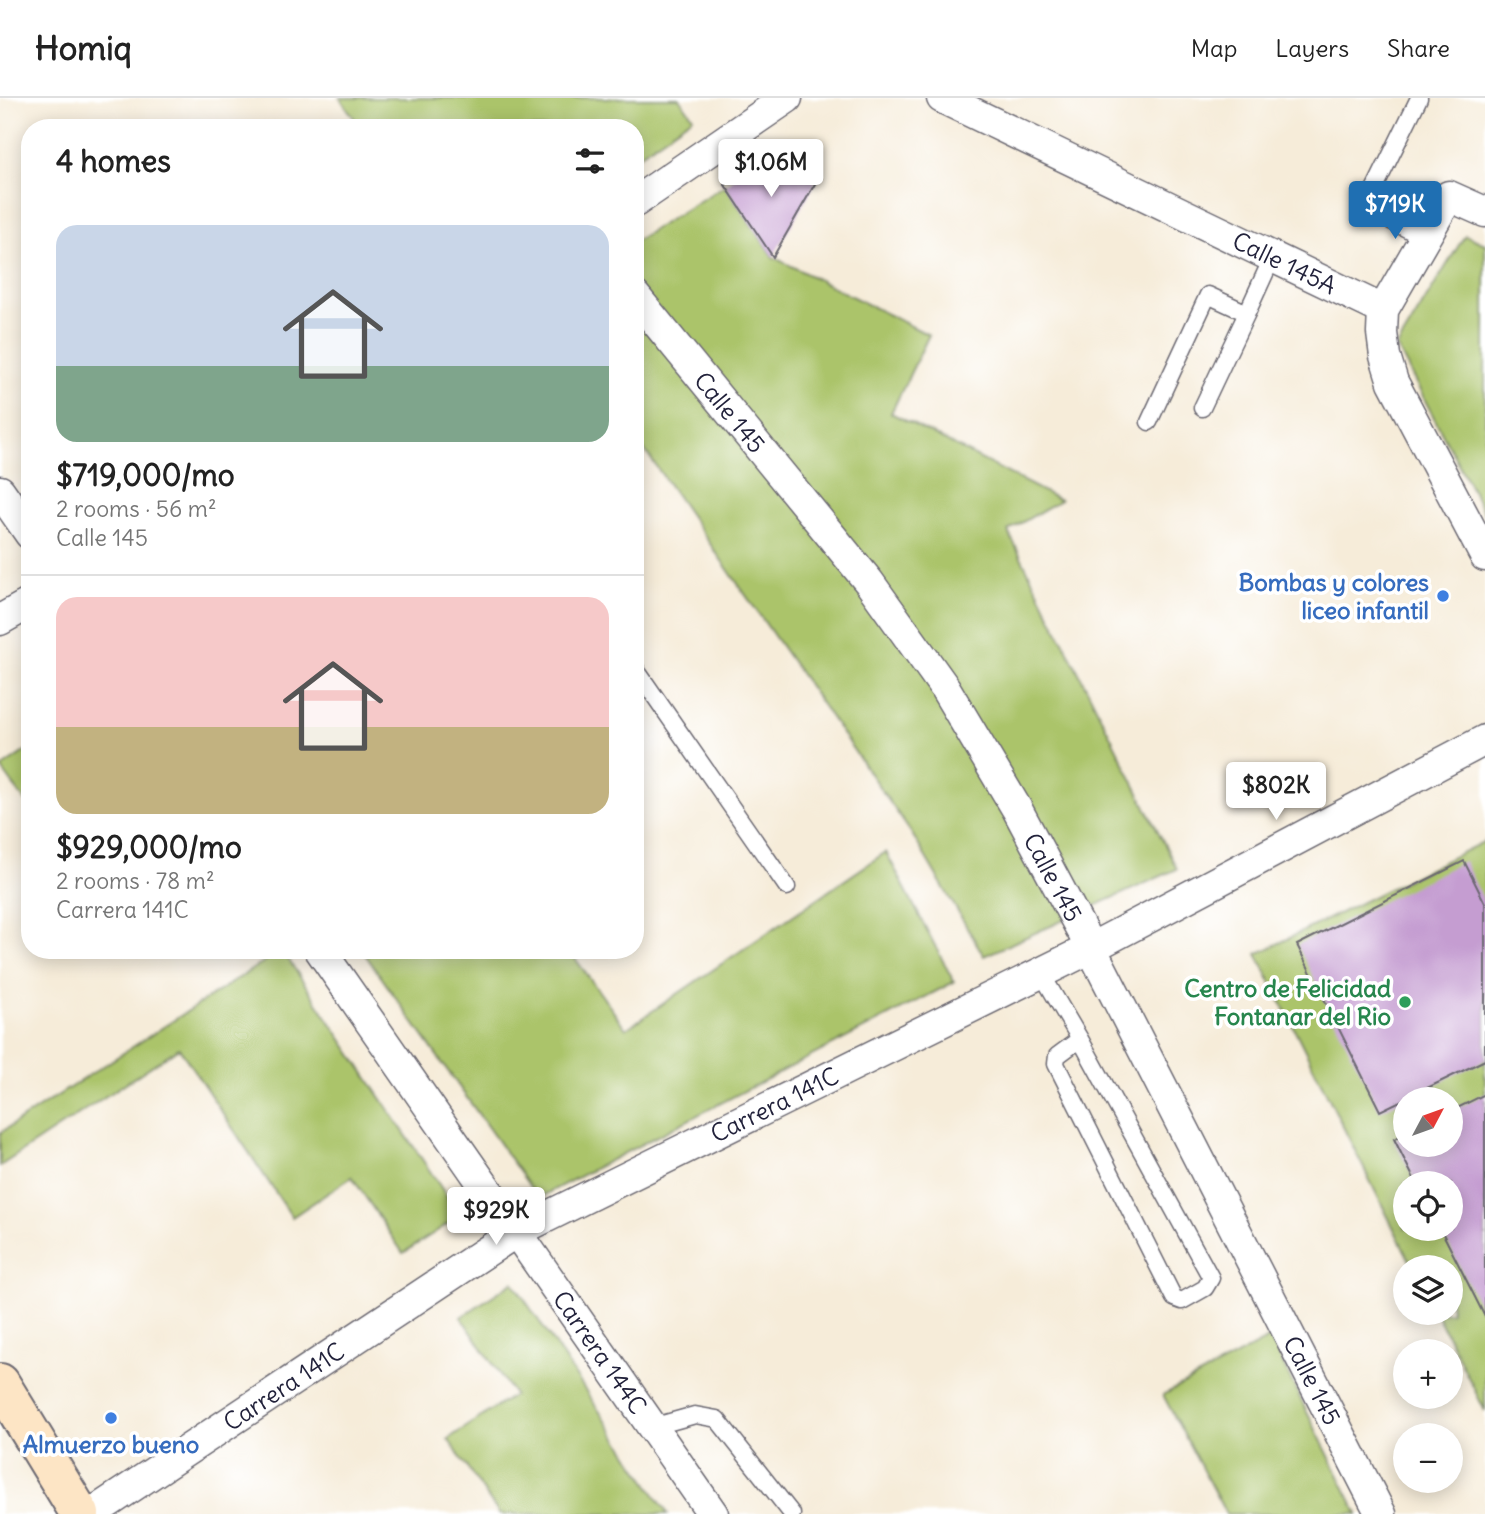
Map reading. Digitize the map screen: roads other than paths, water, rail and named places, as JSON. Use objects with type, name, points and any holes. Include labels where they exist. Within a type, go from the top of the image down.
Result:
[{"type":"street","points":[[644,196],[787,98]]},
{"type":"street","name":"Calle 145A","points":[[942,98],[1383,310]]},
{"type":"street","points":[[1485,212],[1449,196],[1383,310],[1382,333],[1385,356],[1393,382],[1485,556]]},
{"type":"street","name":"Calle 145","points":[[644,307],[869,582],[945,688],[1017,809],[1091,948],[1381,1514]]},
{"type":"street","points":[[0,491],[21,521]]},
{"type":"street","points":[[0,620],[21,608]]},
{"type":"street","name":"Carrera 141C","points":[[90,1514],[516,1232],[1091,948],[1485,740]]},
{"type":"street","name":"Carrera 144C","points":[[326,959],[713,1514]]},
{"type":"street","points":[[0,1383],[80,1514]]},
{"type":"lane","points":[[1419,98],[1365,208],[1425,238]]},
{"type":"lane","points":[[1202,408],[1273,256]]},
{"type":"lane","points":[[1149,422],[1208,295],[1247,313]]},
{"type":"lane","points":[[644,681],[787,887]]},
{"type":"lane","points":[[1041,973],[1080,1039],[1211,1278],[1205,1288],[1182,1301],[1174,1298],[1056,1064],[1058,1056],[1080,1039]]},
{"type":"lane","points":[[652,1427],[695,1415],[717,1419],[792,1514]]},
{"type":"place","name":"Bombas y colores liceo infantil","points":[[1443,596]]},
{"type":"place","name":"Centro de Felicidad Fontanar del Rio","points":[[1405,1002]]},
{"type":"place","name":"Almuerzo bueno","points":[[111,1418]]}]
